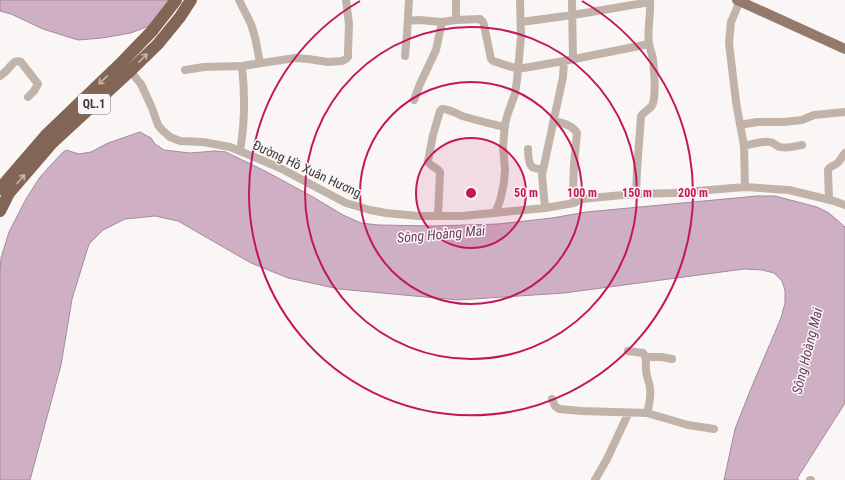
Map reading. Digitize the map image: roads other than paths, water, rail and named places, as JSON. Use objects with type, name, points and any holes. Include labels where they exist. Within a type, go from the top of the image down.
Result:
[{"type":"highway","name":"QL.1","points":[[0,211],[3,188],[47,134],[152,31],[176,0]]},
{"type":"highway","name":"QL.1","points":[[3,188],[158,44],[180,17],[191,0]]},
{"type":"main road","points":[[738,1],[845,49]]},
{"type":"street","points":[[239,0],[251,24],[260,63]]},
{"type":"street","points":[[185,70],[204,67],[242,66],[295,58],[328,62],[346,60],[348,57],[349,24],[346,0]]},
{"type":"street","points":[[405,56],[409,0]]},
{"type":"street","points":[[456,0],[456,20]]},
{"type":"street","points":[[495,213],[500,201],[504,183],[505,170],[503,147],[505,127],[515,94],[518,70],[521,37],[520,0]]},
{"type":"street","points":[[572,0],[573,59]]},
{"type":"street","points":[[520,22],[573,15],[650,1],[648,31],[649,44],[653,58],[654,97],[653,104],[642,114],[640,119],[636,194]]},
{"type":"street","points":[[738,1],[731,22],[729,43],[736,102],[744,146],[746,187]]},
{"type":"street","points":[[408,21],[419,20],[442,22],[480,19],[484,25],[491,59],[518,70],[649,44]]},
{"type":"street","points":[[414,100],[436,50],[442,22]]},
{"type":"street","points":[[0,76],[16,61],[18,60],[21,62],[38,84],[28,97]]},
{"type":"street","points":[[545,208],[542,179],[543,170],[563,77],[564,61]]},
{"type":"street","points":[[240,151],[244,100],[242,66]]},
{"type":"street","name":"Đường Hồ Xuân Hương","points":[[130,71],[141,84],[158,124],[170,137],[180,141],[212,143],[230,147],[280,168],[346,203],[370,210],[386,213],[462,216],[545,208],[574,203],[582,199],[746,187],[789,190],[829,199],[845,206]]},
{"type":"street","points":[[438,216],[440,174],[439,171],[429,164],[428,161],[434,130],[440,110],[445,109],[460,115],[505,127]]},
{"type":"street","points":[[740,125],[757,122],[802,120],[814,115],[845,112]]},
{"type":"street","points":[[554,121],[569,126],[577,133],[574,164],[574,203]]},
{"type":"street","points":[[744,146],[761,142],[773,142],[785,148],[802,145]]},
{"type":"street","points":[[528,149],[532,167],[543,170]]},
{"type":"street","points":[[829,199],[828,170],[830,167],[837,164],[845,153]]},
{"type":"street","points":[[628,351],[645,353],[646,371],[650,388],[650,402],[647,414]]},
{"type":"street","points":[[646,357],[662,357],[672,359]]},
{"type":"street","points":[[552,399],[555,406],[559,409],[647,414],[688,425],[714,429]]},
{"type":"street","points":[[595,480],[607,459],[628,414]]},
{"type":"water","points":[[0,0],[172,0],[154,24],[131,33],[78,40],[43,29],[11,14],[0,11]]},
{"type":"water","name":"Sông Hoàng Mai","points":[[140,132],[151,138],[155,144],[164,150],[190,153],[215,151],[226,152],[267,172],[343,215],[361,223],[378,225],[433,226],[498,224],[552,218],[586,212],[757,196],[775,196],[817,207],[829,213],[845,227],[845,403],[798,477],[798,480],[724,480],[735,429],[781,318],[785,303],[785,290],[782,281],[774,273],[762,270],[744,269],[564,293],[458,300],[339,289],[288,278],[251,263],[178,221],[155,216],[125,219],[103,230],[89,244],[72,299],[61,365],[30,480],[0,480],[0,271],[1,258],[9,232],[26,199],[40,177],[62,153],[66,150],[79,154],[91,152],[108,143]]}]
